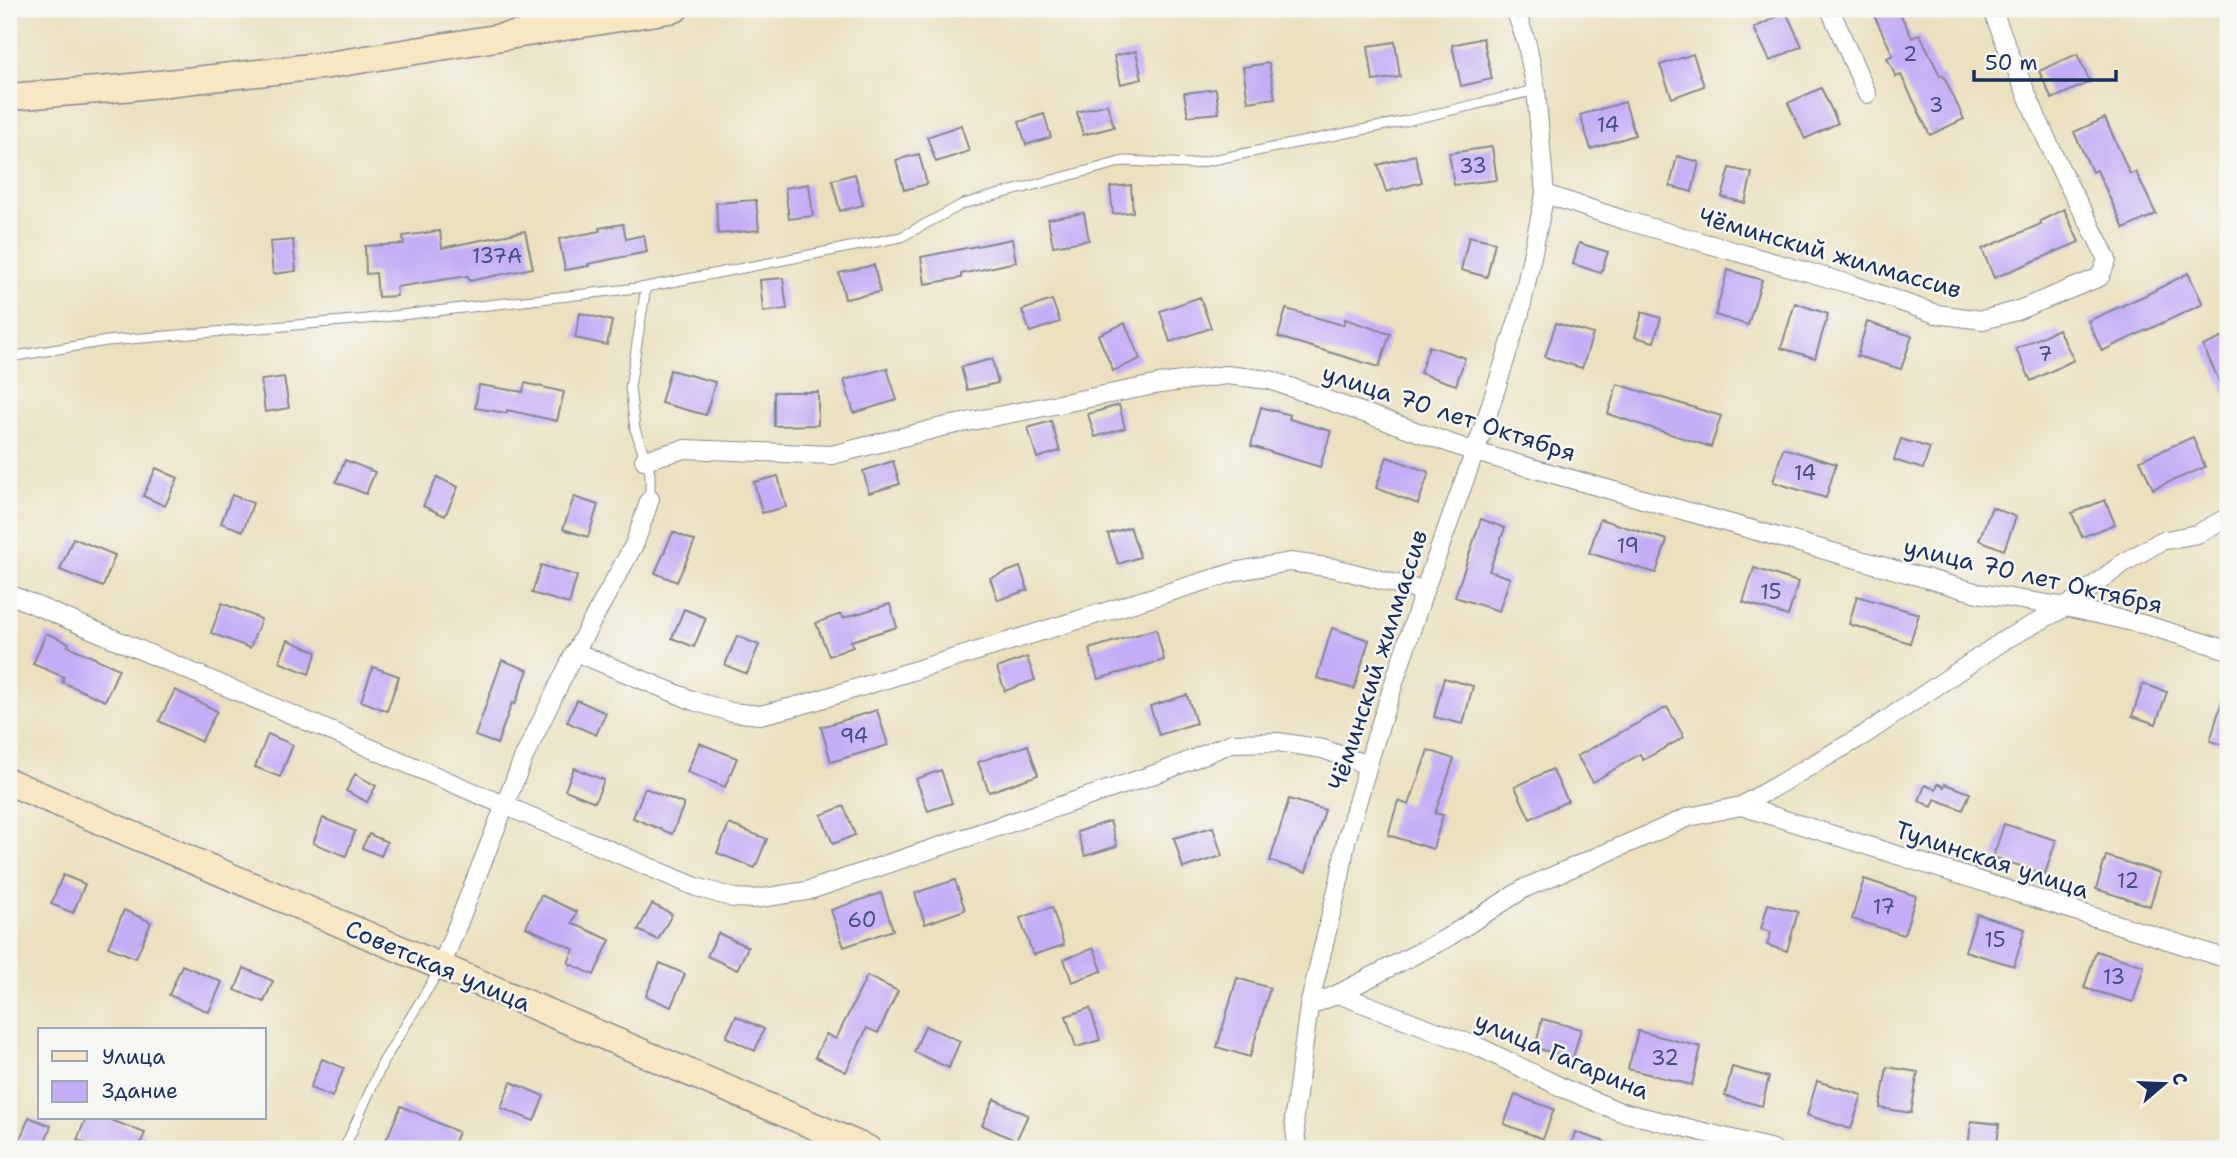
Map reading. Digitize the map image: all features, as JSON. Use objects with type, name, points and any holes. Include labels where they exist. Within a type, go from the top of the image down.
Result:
[{"type":"main road","points":[[9,97],[123,88],[329,65],[674,9]]},
{"type":"main road","name":"Советская улица","points":[[9,782],[868,1149]]},
{"type":"street","name":"Чёминский жилмассив","points":[[1297,1149],[1294,1117],[1309,1006],[1346,841],[1367,765],[1424,591],[1475,452],[1520,313],[1545,194],[1536,90],[1527,44],[1515,9]]},
{"type":"street","points":[[1830,9],[1867,94]]},
{"type":"street","name":"Чёминский жилмассив","points":[[1545,194],[1624,220],[1853,285],[1936,314],[1983,320],[2016,311],[2078,287],[2100,277],[2107,260],[2053,154],[1992,9]]},
{"type":"street","name":"улица 70 лет Октября","points":[[644,460],[685,449],[832,455],[956,424],[1160,384],[1226,374],[1270,380],[1475,452],[1978,593],[2066,607],[2146,625],[2228,650]]},
{"type":"street","points":[[441,967],[523,759],[575,652],[635,543],[650,499]]},
{"type":"street","points":[[1309,1006],[1445,939],[1525,888],[1689,817],[1741,806],[1864,735],[2006,639],[2066,607],[2122,564],[2161,541],[2197,534],[2228,517]]},
{"type":"street","points":[[575,652],[694,701],[731,712],[760,715],[805,704],[1238,571],[1290,562],[1334,568],[1424,591]]},
{"type":"street","points":[[9,594],[696,887],[734,898],[754,900],[807,891],[1164,771],[1232,743],[1278,742],[1323,749],[1367,765]]},
{"type":"street","name":"Тулинская улица","points":[[1741,806],[2228,960]]},
{"type":"street","name":"улица Гагарина","points":[[1338,994],[1481,1048],[1618,1111],[1773,1149]]},
{"type":"lane","points":[[9,357],[107,341],[366,319],[646,287],[901,237],[963,204],[1124,162],[1192,164],[1406,121],[1536,90]]},
{"type":"lane","points":[[646,287],[630,387],[635,429],[650,472],[650,499]]},
{"type":"lane","points":[[344,1149],[383,1062],[441,967]]},
{"type":"building","points":[[1871,9],[1898,9],[1912,38],[1920,34],[1964,119],[1930,135],[1901,75],[1896,77],[1887,58],[1893,55]]},
{"type":"building","points":[[1786,12],[1802,46],[1770,61],[1754,28]]},
{"type":"building","points":[[1483,38],[1492,79],[1461,86],[1452,45]]},
{"type":"building","points":[[1395,42],[1400,77],[1373,81],[1368,46]]},
{"type":"building","points":[[1136,51],[1142,79],[1121,84],[1114,56]]},
{"type":"building","points":[[1693,54],[1704,86],[1672,98],[1660,65]]},
{"type":"building","points":[[2077,54],[2090,82],[2052,99],[2039,71]]},
{"type":"building","points":[[1269,63],[1275,98],[1248,102],[1243,67]]},
{"type":"building","points":[[1821,88],[1838,123],[1805,139],[1788,103]]},
{"type":"building","points":[[1216,89],[1219,113],[1188,116],[1184,93]]},
{"type":"building","points":[[1625,102],[1635,135],[1591,149],[1580,115]]},
{"type":"building","points":[[1107,104],[1114,127],[1083,135],[1077,112]]},
{"type":"building","points":[[1044,114],[1051,137],[1026,145],[1019,122]]},
{"type":"building","points":[[2105,118],[2130,174],[2136,172],[2156,214],[2124,229],[2097,170],[2092,172],[2074,132]]},
{"type":"building","points":[[961,125],[969,151],[936,162],[927,137]]},
{"type":"building","points":[[1492,147],[1497,180],[1454,185],[1449,153]]},
{"type":"building","points":[[919,154],[927,184],[904,190],[896,160]]},
{"type":"building","points":[[1415,155],[1422,182],[1386,192],[1378,165]]},
{"type":"building","points":[[1677,156],[1699,162],[1692,192],[1670,186]]},
{"type":"building","points":[[1730,168],[1752,173],[1745,203],[1722,197]]},
{"type":"building","points":[[855,174],[863,205],[840,211],[832,180]]},
{"type":"building","points":[[809,184],[813,216],[789,219],[785,188]]},
{"type":"building","points":[[1131,185],[1133,212],[1113,214],[1110,187]]},
{"type":"building","points":[[756,200],[759,230],[718,234],[716,203]]},
{"type":"building","points":[[2064,209],[2079,242],[1994,278],[1982,249],[2041,224],[2040,221]]},
{"type":"building","points":[[1084,213],[1089,240],[1053,246],[1048,219]]},
{"type":"building","points":[[623,224],[626,239],[644,235],[647,252],[565,270],[559,239]]},
{"type":"building","points":[[440,231],[442,248],[525,231],[533,268],[469,281],[468,276],[396,287],[397,296],[378,297],[376,273],[366,274],[365,246],[404,244],[403,236]]},
{"type":"building","points":[[1469,236],[1495,242],[1487,277],[1461,270]]},
{"type":"building","points":[[1012,239],[1016,262],[961,274],[961,278],[925,284],[921,257]]},
{"type":"building","points":[[293,240],[296,271],[273,274],[270,242]]},
{"type":"building","points":[[1579,243],[1608,252],[1601,273],[1573,264]]},
{"type":"building","points":[[874,265],[880,292],[845,299],[839,273]]},
{"type":"building","points":[[1728,270],[1762,280],[1748,325],[1715,315]]},
{"type":"building","points":[[2188,273],[2203,304],[2102,351],[2088,321]]},
{"type":"building","points":[[783,278],[787,309],[763,312],[760,280]]},
{"type":"building","points":[[1200,297],[1211,328],[1170,342],[1160,311]]},
{"type":"building","points":[[1052,300],[1060,322],[1030,332],[1022,310]]},
{"type":"building","points":[[1795,303],[1828,314],[1815,358],[1781,348]]},
{"type":"building","points":[[1286,309],[1343,325],[1345,319],[1390,334],[1379,367],[1278,337]]},
{"type":"building","points":[[1642,312],[1661,318],[1654,342],[1635,337]]},
{"type":"building","points":[[580,313],[612,321],[607,345],[575,338]]},
{"type":"building","points":[[1867,322],[1912,336],[1901,369],[1857,356]]},
{"type":"building","points":[[1125,323],[1140,359],[1113,371],[1098,335]]},
{"type":"building","points":[[1556,323],[1593,334],[1582,368],[1545,357]]},
{"type":"building","points":[[2058,329],[2074,360],[2031,381],[2016,349]]},
{"type":"building","points":[[2228,335],[2228,400],[2203,346]]},
{"type":"building","points":[[1429,346],[1465,358],[1456,385],[1420,373]]},
{"type":"building","points":[[992,359],[998,383],[967,390],[961,367]]},
{"type":"building","points":[[887,368],[897,400],[854,413],[844,380]]},
{"type":"building","points":[[670,370],[715,382],[706,415],[661,403]]},
{"type":"building","points":[[284,377],[289,408],[265,412],[261,380]]},
{"type":"building","points":[[525,383],[564,392],[557,421],[507,410],[507,413],[475,408],[479,385],[523,392]]},
{"type":"building","points":[[1617,384],[1721,416],[1711,447],[1608,414]]},
{"type":"building","points":[[774,392],[818,392],[818,425],[774,426]]},
{"type":"building","points":[[1119,405],[1125,428],[1095,437],[1088,414]]},
{"type":"building","points":[[1261,407],[1290,415],[1289,419],[1331,431],[1320,467],[1251,446]]},
{"type":"building","points":[[1051,421],[1060,451],[1037,458],[1028,428]]},
{"type":"building","points":[[2193,437],[2205,467],[2153,489],[2140,460]]},
{"type":"building","points":[[1901,439],[1930,448],[1923,469],[1894,460]]},
{"type":"building","points":[[1783,448],[1836,464],[1826,498],[1773,482]]},
{"type":"building","points":[[1387,457],[1429,472],[1418,504],[1376,488]]},
{"type":"building","points":[[345,460],[375,472],[366,494],[336,482]]},
{"type":"building","points":[[893,461],[900,484],[869,493],[863,471]]},
{"type":"building","points":[[156,468],[178,478],[165,506],[143,496]]},
{"type":"building","points":[[778,476],[786,507],[762,513],[754,482]]},
{"type":"building","points":[[437,477],[458,487],[445,516],[423,506]]},
{"type":"building","points":[[232,495],[253,503],[243,531],[221,523]]},
{"type":"building","points":[[574,497],[598,505],[588,537],[563,529]]},
{"type":"building","points":[[2105,500],[2115,524],[2082,537],[2072,513]]},
{"type":"building","points":[[1992,507],[2016,517],[2004,550],[1979,540]]},
{"type":"building","points":[[1481,519],[1505,528],[1489,571],[1510,578],[1499,611],[1455,597]]},
{"type":"building","points":[[1600,519],[1667,540],[1656,573],[1589,553]]},
{"type":"building","points":[[1130,527],[1140,557],[1118,564],[1108,534]]},
{"type":"building","points":[[673,532],[695,541],[677,582],[655,573]]},
{"type":"building","points":[[73,538],[115,555],[103,587],[60,570]]},
{"type":"building","points":[[541,565],[577,576],[569,604],[532,593]]},
{"type":"building","points":[[1020,567],[1028,590],[998,600],[990,578]]},
{"type":"building","points":[[1754,568],[1798,582],[1788,616],[1743,602]]},
{"type":"building","points":[[1857,596],[1919,614],[1910,643],[1849,624]]},
{"type":"building","points":[[222,603],[261,619],[250,648],[211,633]]},
{"type":"building","points":[[890,604],[897,627],[851,641],[853,647],[829,656],[816,623],[841,614],[843,618]]},
{"type":"building","points":[[684,609],[706,618],[694,647],[672,638]]},
{"type":"building","points":[[1332,628],[1369,640],[1354,689],[1317,678]]},
{"type":"building","points":[[1156,629],[1164,660],[1098,679],[1089,649]]},
{"type":"building","points":[[46,633],[119,669],[105,701],[62,682],[64,677],[33,664]]},
{"type":"building","points":[[737,636],[759,645],[747,674],[725,665]]},
{"type":"building","points":[[288,640],[317,652],[309,674],[279,662]]},
{"type":"building","points":[[1027,657],[1035,680],[1005,691],[997,668]]},
{"type":"building","points":[[502,660],[528,670],[497,744],[475,736]]},
{"type":"building","points":[[373,667],[399,676],[387,711],[361,701]]},
{"type":"building","points":[[1444,678],[1473,686],[1463,724],[1434,717]]},
{"type":"building","points":[[2143,684],[2167,692],[2156,724],[2132,716]]},
{"type":"building","points":[[175,690],[217,711],[201,742],[159,721]]},
{"type":"building","points":[[2224,694],[2228,695],[2228,746],[2210,741]]},
{"type":"building","points":[[1187,695],[1196,723],[1159,735],[1150,706]]},
{"type":"building","points":[[577,700],[606,713],[596,735],[567,722]]},
{"type":"building","points":[[1667,707],[1684,737],[1643,760],[1640,754],[1593,782],[1577,756]]},
{"type":"building","points":[[877,710],[888,745],[831,762],[821,727]]},
{"type":"building","points":[[268,734],[293,745],[280,777],[255,767]]},
{"type":"building","points":[[699,743],[737,758],[725,787],[687,772]]},
{"type":"building","points":[[1028,745],[1038,775],[989,792],[978,762]]},
{"type":"building","points":[[1428,750],[1454,759],[1435,813],[1443,815],[1433,849],[1388,835],[1398,801],[1409,805]]},
{"type":"building","points":[[574,768],[604,780],[595,802],[565,790]]},
{"type":"building","points":[[1552,769],[1568,801],[1530,819],[1515,787]]},
{"type":"building","points":[[941,770],[952,803],[928,811],[916,779]]},
{"type":"building","points":[[355,774],[376,786],[367,802],[346,791]]},
{"type":"building","points":[[1938,784],[1970,793],[1963,810],[1935,799],[1932,807],[1919,801],[1925,785],[1936,789]]},
{"type":"building","points":[[645,788],[684,804],[672,834],[633,818]]},
{"type":"building","points":[[1289,799],[1325,810],[1306,872],[1270,861]]},
{"type":"building","points":[[844,806],[855,835],[833,844],[821,815]]},
{"type":"building","points":[[323,818],[355,831],[346,856],[313,843]]},
{"type":"building","points":[[1110,821],[1117,846],[1085,856],[1077,832]]},
{"type":"building","points":[[729,824],[767,839],[755,868],[717,853]]},
{"type":"building","points":[[2004,824],[2056,840],[2045,874],[1993,857]]},
{"type":"building","points":[[1213,827],[1222,856],[1183,868],[1174,838]]},
{"type":"building","points":[[369,834],[387,842],[381,856],[362,848]]},
{"type":"building","points":[[2106,856],[2160,873],[2150,906],[2096,889]]},
{"type":"building","points":[[63,875],[85,884],[73,913],[51,904]]},
{"type":"building","points":[[1864,879],[1916,896],[1904,935],[1852,919]]},
{"type":"building","points":[[955,880],[965,910],[925,924],[915,893]]},
{"type":"building","points":[[881,893],[893,930],[844,947],[831,910]]},
{"type":"building","points":[[541,895],[577,912],[572,923],[610,940],[594,975],[568,963],[574,949],[526,927]]},
{"type":"building","points":[[652,904],[672,914],[658,940],[638,930]]},
{"type":"building","points":[[1768,904],[1798,912],[1787,951],[1767,945],[1771,932],[1761,929]]},
{"type":"building","points":[[1052,907],[1064,945],[1033,955],[1020,918]]},
{"type":"building","points":[[124,910],[151,922],[136,958],[108,947]]},
{"type":"building","points":[[1977,914],[2025,929],[2014,966],[1965,951]]},
{"type":"building","points":[[718,933],[748,947],[737,970],[707,956]]},
{"type":"building","points":[[1094,948],[1102,971],[1072,982],[1064,959]]},
{"type":"building","points":[[2096,951],[2144,966],[2133,1002],[2084,988]]},
{"type":"building","points":[[660,963],[685,974],[671,1007],[646,996]]},
{"type":"building","points":[[182,965],[222,982],[209,1012],[169,995]]},
{"type":"building","points":[[244,968],[273,981],[264,1002],[235,990]]},
{"type":"building","points":[[867,976],[898,991],[878,1033],[867,1028],[846,1072],[815,1057],[826,1034],[836,1039]]},
{"type":"building","points":[[1237,978],[1270,988],[1250,1057],[1217,1047]]},
{"type":"building","points":[[1090,1008],[1100,1040],[1076,1047],[1066,1016]]},
{"type":"building","points":[[736,1016],[764,1029],[755,1051],[726,1037]]},
{"type":"building","points":[[1542,1019],[1581,1029],[1573,1058],[1535,1048]]},
{"type":"building","points":[[925,1026],[960,1041],[949,1068],[914,1052]]},
{"type":"building","points":[[1638,1031],[1701,1047],[1692,1085],[1628,1069]]},
{"type":"building","points":[[322,1059],[344,1068],[332,1097],[310,1088]]},
{"type":"building","points":[[1732,1067],[1769,1077],[1762,1106],[1725,1096]]},
{"type":"building","points":[[1887,1067],[1918,1072],[1911,1113],[1880,1108]]},
{"type":"building","points":[[1817,1081],[1862,1095],[1851,1129],[1807,1115]]},
{"type":"building","points":[[511,1082],[544,1096],[534,1121],[501,1108]]},
{"type":"building","points":[[1515,1095],[1554,1109],[1543,1139],[1504,1124]]},
{"type":"building","points":[[994,1099],[1028,1115],[1016,1141],[982,1125]]},
{"type":"building","points":[[401,1106],[458,1132],[451,1149],[382,1149]]},
{"type":"building","points":[[29,1117],[51,1126],[42,1149],[16,1149]]},
{"type":"building","points":[[85,1120],[111,1120],[145,1133],[138,1149],[99,1149],[77,1140]]},
{"type":"building","points":[[1971,1121],[1999,1124],[1997,1149],[1968,1149]]},
{"type":"building","points":[[1575,1132],[1618,1146],[1618,1149],[1570,1149]]}]
